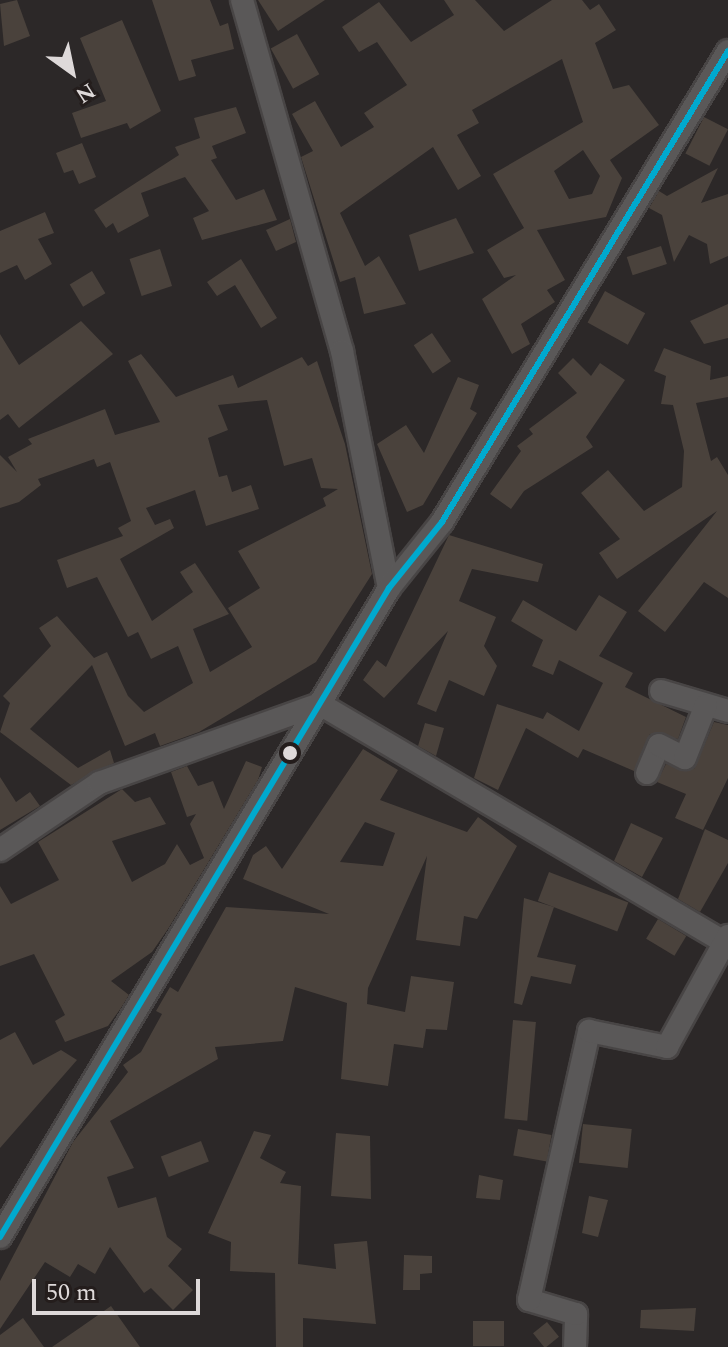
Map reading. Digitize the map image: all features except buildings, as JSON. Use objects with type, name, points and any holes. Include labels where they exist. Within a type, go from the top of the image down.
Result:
[{"type":"street","points":[[242,0],[342,351],[389,588]]},
{"type":"street","points":[[0,1237],[389,588],[442,522],[728,51]]},
{"type":"street","points":[[661,691],[728,711]]},
{"type":"street","points":[[0,850],[99,783],[320,704],[726,939],[667,1047],[589,1031],[529,1300],[576,1314],[575,1347]]},
{"type":"street","points":[[647,773],[659,745],[685,758],[706,705]]},
{"type":"transit line","points":[[0,1237],[389,588],[442,522],[728,51]]}]
